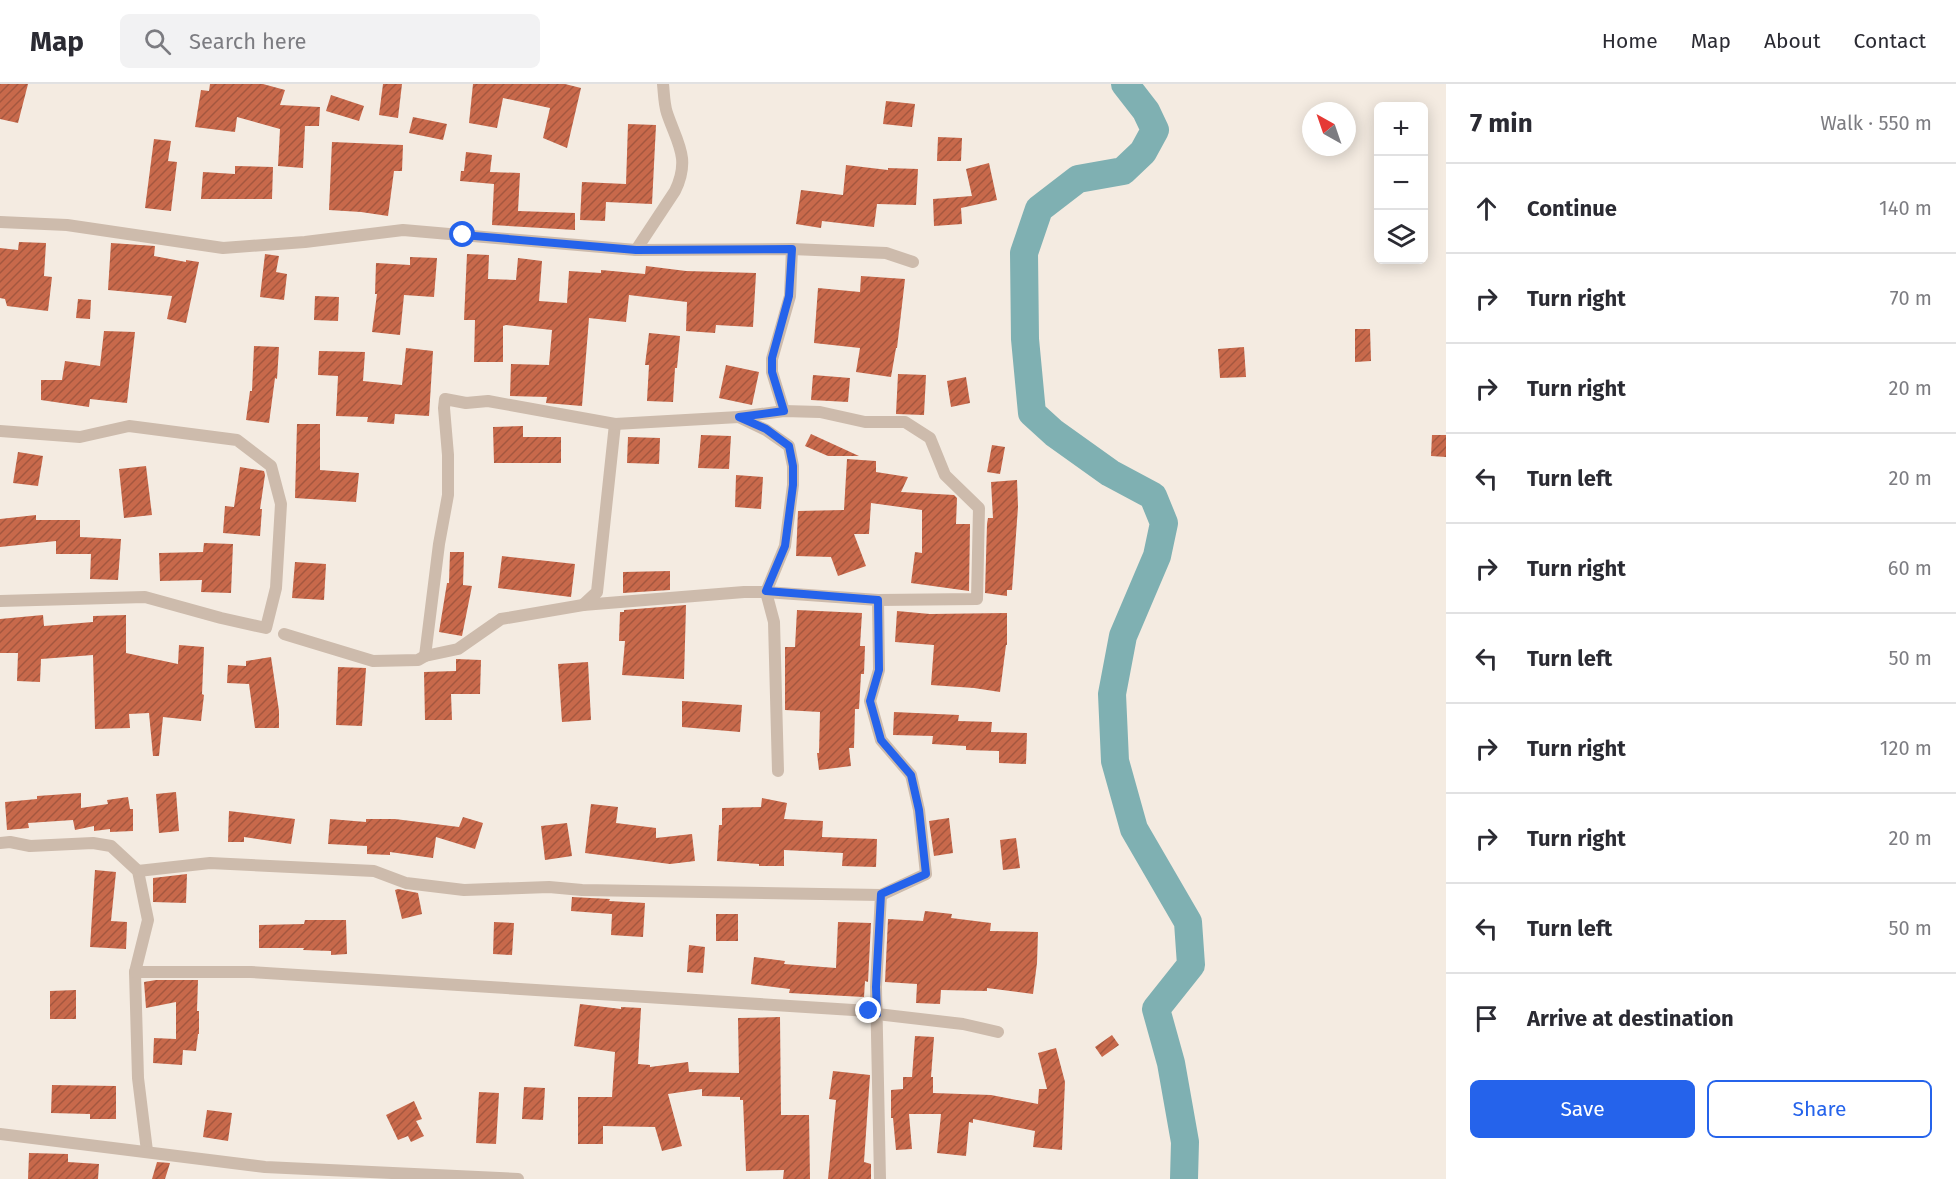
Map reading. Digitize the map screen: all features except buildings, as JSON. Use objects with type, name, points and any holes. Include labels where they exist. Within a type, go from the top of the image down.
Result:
[{"type":"street","points":[[636,250],[681,180],[682,148],[666,111],[663,84]]},
{"type":"street","points":[[0,222],[67,225],[223,248],[305,242],[403,230],[636,250],[792,249],[886,253],[912,262]]},
{"type":"street","points":[[784,411],[772,372],[772,358],[789,296],[792,249]]},
{"type":"street","points":[[284,634],[373,662],[418,660],[425,656],[458,649],[501,619],[584,605],[766,591],[878,600],[977,599],[979,508],[945,475],[930,438],[905,422],[865,422],[820,412],[784,411],[739,417],[615,424],[488,401],[466,403],[446,399],[444,408],[448,455],[448,495],[438,544],[425,656]]},
{"type":"street","points":[[739,417],[766,429],[789,446],[793,466],[793,485],[785,546],[766,591],[774,622],[778,771]]},
{"type":"street","points":[[584,605],[597,592],[615,424]]},
{"type":"street","points":[[0,431],[80,436],[129,426],[237,440],[271,466],[282,504],[276,588],[266,628],[145,597],[0,601]]},
{"type":"street","points":[[138,871],[210,863],[374,871],[406,883],[464,890],[549,887],[582,890],[881,894],[926,874],[919,810],[911,775],[881,740],[870,701],[879,670],[878,600]]},
{"type":"street","points":[[0,843],[10,842],[30,846],[93,843],[111,846],[138,871],[148,920],[135,972],[138,1078],[147,1152]]},
{"type":"street","points":[[880,1179],[876,987],[881,894]]},
{"type":"street","points":[[135,972],[251,972],[869,1011],[877,1014],[963,1024],[998,1032]]},
{"type":"street","points":[[0,1134],[265,1167],[516,1179]]},
{"type":"waterway","points":[[1125,84],[1146,111],[1155,130],[1143,152],[1123,171],[1078,179],[1039,209],[1024,253],[1025,339],[1032,413],[1054,433],[1110,473],[1153,496],[1164,523],[1157,556],[1123,636],[1112,694],[1115,761],[1134,829],[1188,922],[1191,965],[1156,1009],[1171,1063],[1185,1142],[1184,1179]]},
{"type":"route","points":[[463,235],[636,250],[792,249],[789,296],[772,358],[772,372],[784,411],[739,417],[766,429],[789,446],[793,466],[793,485],[785,546],[766,591],[878,600],[879,670],[870,701],[881,740],[911,775],[919,810],[926,874],[881,894],[876,987],[877,1014],[869,1011]]}]
